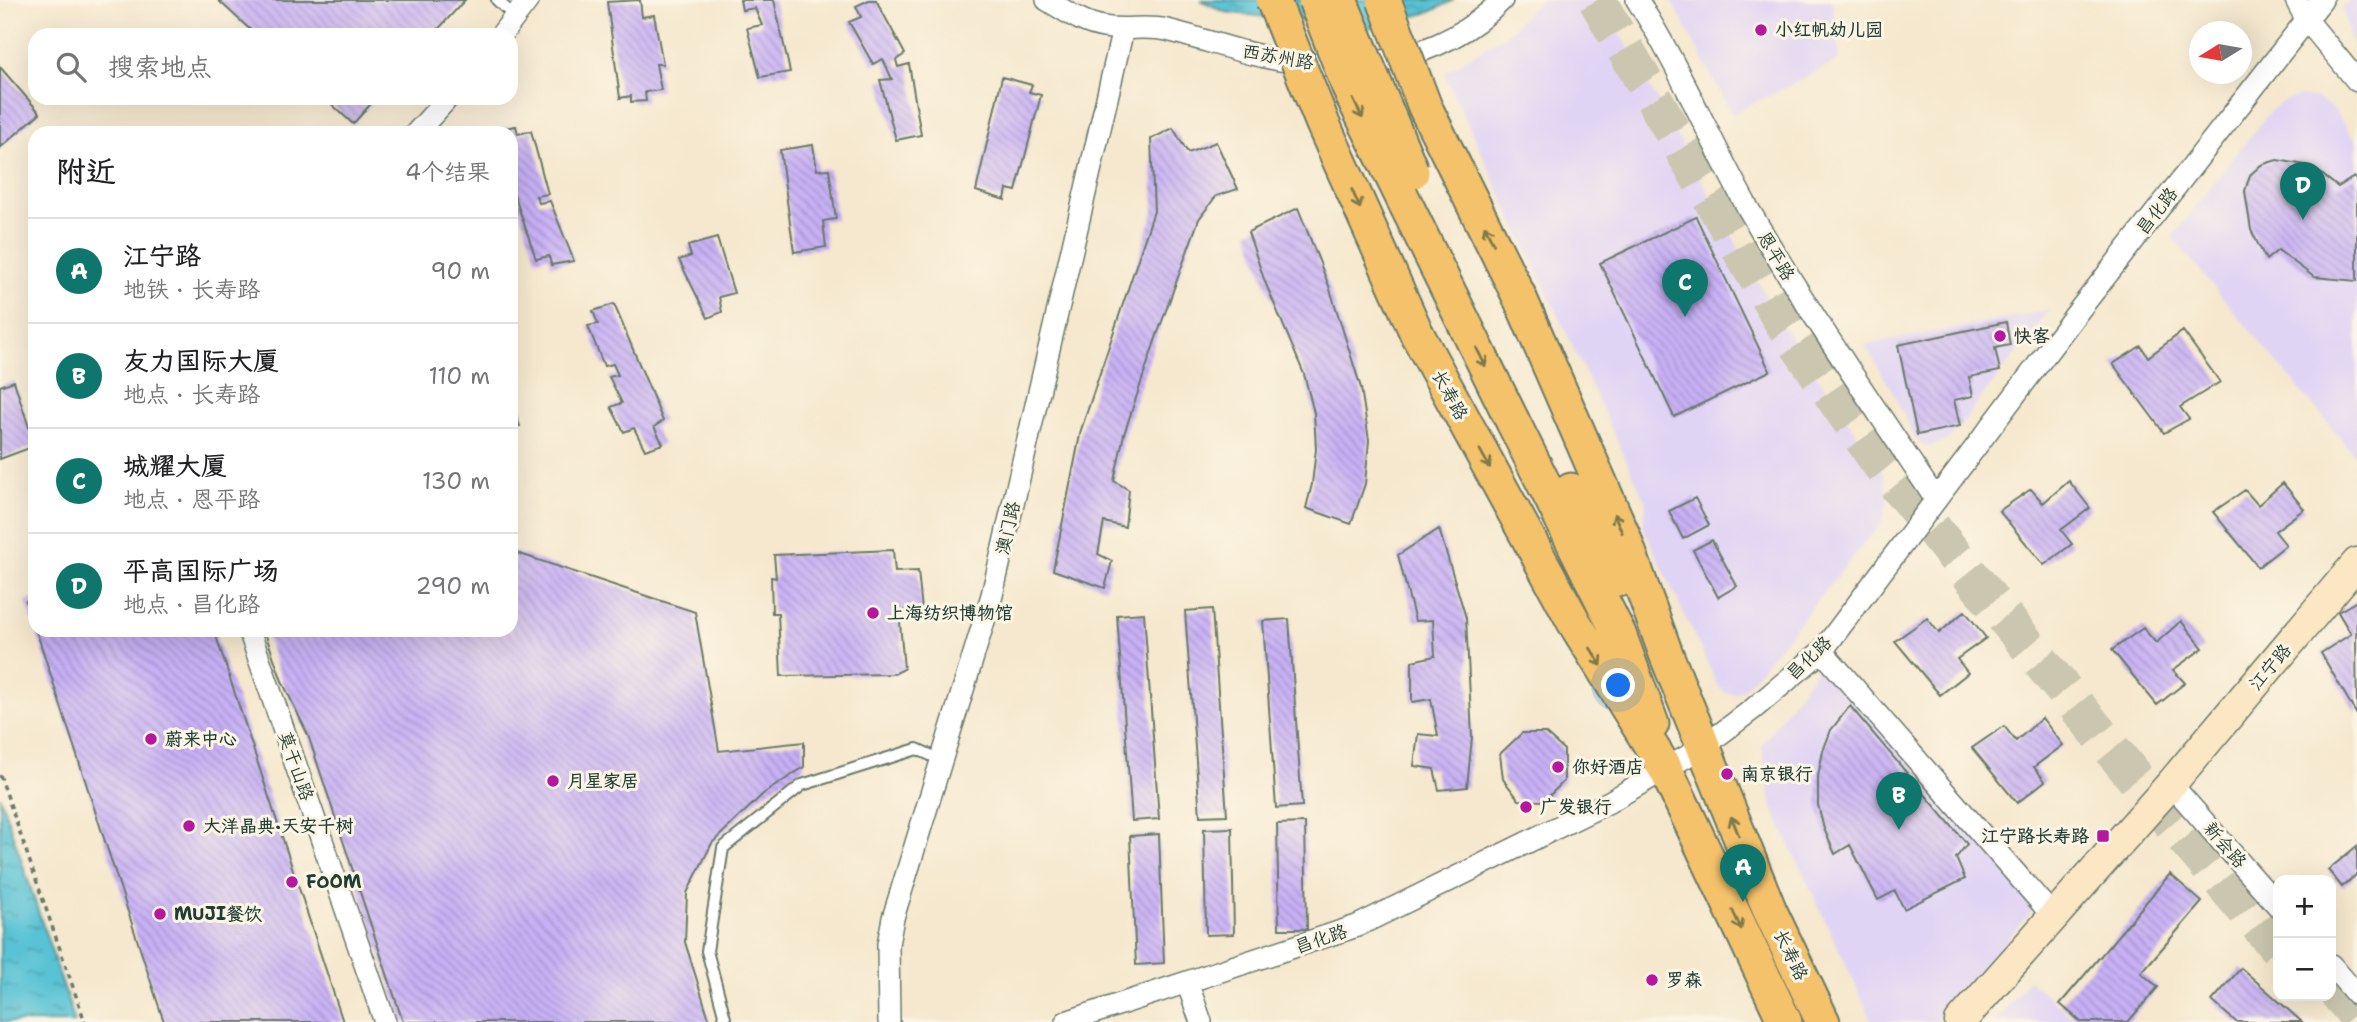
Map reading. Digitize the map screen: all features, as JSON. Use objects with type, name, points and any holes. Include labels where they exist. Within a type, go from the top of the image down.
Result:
[{"type":"main road","name":"长寿路","points":[[1273,0],[1322,124],[1417,334],[1574,622],[1665,770],[1785,1022]]},
{"type":"main road","name":"长寿路","points":[[1315,0],[1352,95],[1523,417],[1574,496],[1666,654]]},
{"type":"main road","name":"长寿路","points":[[1340,0],[1415,177],[1619,634],[1644,697],[1665,770]]},
{"type":"main road","name":"长寿路","points":[[1384,0],[1425,107],[1519,296],[1623,535],[1666,654],[1770,911],[1823,1022]]},
{"type":"main road","name":"江宁路","points":[[1960,1022],[2171,784],[2357,563]]},
{"type":"street","points":[[506,28],[528,0]]},
{"type":"street","name":"西苏州路","points":[[1046,0],[1094,25],[1168,30],[1293,62],[1365,64],[1406,56],[1448,40],[1502,0]]},
{"type":"street","name":"恩平路","points":[[1637,0],[1662,40],[1748,207],[1793,284],[1936,500]]},
{"type":"street","points":[[2296,0],[2306,19],[2357,81]]},
{"type":"street","name":"昌化路","points":[[1066,1022],[1357,926],[1609,802],[1665,770],[1703,747],[1822,651],[2322,0]]},
{"type":"street","name":"澳门路","points":[[889,1022],[887,944],[992,595],[1123,29]]},
{"type":"street","points":[[422,126],[442,105]]},
{"type":"street","name":"莫干山路","points":[[251,637],[385,1022]]},
{"type":"street","points":[[1822,651],[2053,916]]},
{"type":"street","name":"新会路","points":[[2171,784],[2273,900]]},
{"type":"street","points":[[2336,971],[2357,995]]},
{"type":"street","points":[[1187,982],[1201,1022]]},
{"type":"lane","points":[[497,0],[515,17]]},
{"type":"lane","points":[[726,1022],[707,951],[723,848],[802,785],[917,749],[941,760]]},
{"type":"path","points":[[0,775],[85,1022]]},
{"type":"shaded area","points":[[1541,0],[1602,0],[1777,317],[1884,473],[1888,499],[1882,522],[1744,689],[1736,693],[1726,693],[1718,686],[1643,527],[1646,502],[1444,73],[1505,35]]},
{"type":"shaded area","name":"小红帆幼儿园","points":[[1671,0],[1831,0],[1840,60],[1732,114]]},
{"type":"shaded area","points":[[2350,0],[2357,0],[2357,48],[2350,39],[2343,7]]},
{"type":"shaded area","points":[[2299,96],[2318,99],[2332,108],[2357,142],[2357,458],[2172,237],[2269,112],[2283,101]]},
{"type":"shaded area","points":[[2050,310],[1949,439],[1931,446],[1923,445],[1915,439],[1892,390],[1865,345]]},
{"type":"shaded area","points":[[1822,661],[2036,906],[1935,1022],[1873,1022],[1772,807],[1762,745]]},
{"type":"shaded area","points":[[2029,980],[2077,1022],[1995,1022]]},
{"type":"water","points":[[1201,0],[1454,0],[1430,12],[1364,29],[1225,12]]},
{"type":"water","points":[[0,796],[75,1022],[0,1022]]},
{"type":"building","points":[[218,0],[465,0],[439,28],[248,28]]},
{"type":"building","points":[[640,0],[642,17],[654,15],[663,64],[656,64],[661,90],[645,92],[646,101],[631,102],[631,96],[620,98],[607,2]]},
{"type":"building","points":[[740,0],[774,0],[790,72],[760,77],[747,28],[762,25],[755,8],[742,10]]},
{"type":"building","points":[[876,0],[905,54],[896,60],[898,67],[909,64],[921,135],[896,140],[880,80],[892,79],[883,59],[873,64],[849,22],[861,17],[856,6]]},
{"type":"building","points":[[0,67],[28,99],[28,105],[33,105],[40,113],[0,148]]},
{"type":"building","points":[[1002,77],[1032,85],[1029,92],[1041,95],[1016,191],[1007,189],[1005,200],[976,191]]},
{"type":"building","points":[[333,105],[370,105],[353,124]]},
{"type":"building","points":[[1173,128],[1188,153],[1216,142],[1238,189],[1216,196],[1199,219],[1124,434],[1114,481],[1129,490],[1125,527],[1104,522],[1098,554],[1112,561],[1105,588],[1053,570],[1081,430],[1154,211],[1151,139]]},
{"type":"building","points":[[531,131],[548,194],[536,196],[539,203],[550,201],[574,261],[551,265],[549,256],[536,259],[518,206],[518,134]]},
{"type":"building","points":[[813,145],[817,170],[829,169],[836,219],[823,221],[826,247],[794,252],[780,150]]},
{"type":"building","points":[[2277,160],[2311,166],[2338,187],[2354,177],[2357,182],[2357,281],[2314,277],[2278,250],[2266,260],[2251,230],[2245,191],[2250,175],[2261,165]]},
{"type":"building","points":[[1298,208],[1329,286],[1361,388],[1369,440],[1365,484],[1351,524],[1306,508],[1316,449],[1314,413],[1304,374],[1265,282],[1248,232]]},
{"type":"building","points":[[1696,217],[1770,371],[1674,417],[1600,263]]},
{"type":"building","points":[[717,238],[734,293],[719,297],[722,312],[708,318],[679,260],[691,256],[688,246]]},
{"type":"building","points":[[614,304],[663,421],[654,427],[663,444],[645,450],[634,428],[624,432],[611,407],[622,403],[609,377],[618,375],[613,364],[604,366],[588,326],[598,324],[593,311]]},
{"type":"building","points":[[2006,322],[2010,345],[1995,348],[2000,371],[1969,377],[1973,396],[1954,400],[1960,426],[1917,435],[1898,345]]},
{"type":"building","points":[[2183,331],[2220,382],[2180,407],[2189,419],[2164,433],[2113,364],[2141,346],[2148,357]]},
{"type":"building","points":[[14,381],[28,424],[28,449],[0,459],[0,386]]},
{"type":"building","points":[[2069,481],[2090,508],[2061,530],[2072,544],[2044,565],[1999,511],[2031,489],[2043,503]]},
{"type":"building","points":[[2283,483],[2304,509],[2275,531],[2286,545],[2258,567],[2213,512],[2245,490],[2258,505]]},
{"type":"building","points":[[1695,498],[1709,525],[1683,539],[1669,511]]},
{"type":"building","points":[[1439,529],[1466,618],[1472,737],[1467,787],[1439,790],[1434,769],[1414,766],[1418,734],[1438,736],[1431,699],[1412,702],[1412,661],[1435,656],[1433,620],[1415,621],[1398,555]]},
{"type":"building","points":[[1712,540],[1737,586],[1718,597],[1693,550]]},
{"type":"building","points":[[893,550],[895,572],[918,571],[922,610],[899,611],[904,669],[894,674],[781,676],[778,613],[772,613],[771,577],[776,578],[774,555]]},
{"type":"building","name":"月星家居","points":[[518,553],[695,612],[719,751],[804,742],[804,767],[763,794],[712,843],[687,893],[685,942],[710,1022],[403,1022],[308,735],[282,681],[266,637],[518,637]]},
{"type":"building","points":[[2357,601],[2357,715],[2321,653],[2351,634],[2338,612]]},
{"type":"building","points":[[1212,609],[1227,815],[1200,816],[1185,611]]},
{"type":"building","points":[[1965,611],[1986,638],[1957,659],[1968,673],[1940,695],[1895,641],[1927,618],[1939,633]]},
{"type":"building","points":[[1144,613],[1159,819],[1132,821],[1117,615]]},
{"type":"building","points":[[1289,619],[1302,806],[1276,808],[1263,621]]},
{"type":"building","points":[[2181,621],[2203,648],[2173,670],[2185,683],[2157,705],[2112,650],[2143,628],[2156,643]]},
{"type":"building","name":"大洋晶典·天安千树","points":[[38,637],[216,637],[343,1022],[164,1022]]},
{"type":"building","points":[[1850,706],[1967,844],[1956,858],[1965,879],[1904,909],[1895,891],[1878,900],[1850,845],[1835,854],[1824,829],[1818,805],[1818,776],[1823,751],[1831,730]]},
{"type":"building","points":[[2042,718],[2063,745],[2034,767],[2045,781],[2017,803],[1972,748],[2004,726],[2016,741]]},
{"type":"building","points":[[1522,733],[1545,733],[1564,750],[1564,781],[1544,801],[1519,800],[1503,779],[1500,754]]},
{"type":"building","points":[[1305,823],[1307,929],[1279,929],[1277,824]]},
{"type":"building","points":[[1232,828],[1234,934],[1206,935],[1204,829]]},
{"type":"building","points":[[1159,834],[1164,963],[1136,965],[1130,836]]},
{"type":"building","points":[[2357,846],[2357,874],[2342,887],[2336,880],[2336,875],[2328,870]]},
{"type":"building","points":[[2170,874],[2202,902],[2141,973],[2158,987],[2128,1022],[2081,1022],[2060,1004]]},
{"type":"building","points":[[2241,968],[2273,996],[2273,1001],[2278,1001],[2302,1022],[2236,1022],[2212,1001]]},
{"type":"tunnel","points":[[1597,0],[1782,321],[1881,465],[2166,816],[2273,942]]},
{"type":"tunnel","points":[[2336,991],[2357,1015]]},
{"type":"place","name":"小红帆幼儿园","points":[[1761,30]]},
{"type":"place","name":"平高国际广场","points":[[2303,220]]},
{"type":"place","name":"城耀大厦","points":[[1685,317]]},
{"type":"place","name":"快客","points":[[2000,336]]},
{"type":"place","name":"上海纺织博物馆","points":[[873,613]]},
{"type":"place","name":"蔚来中心","points":[[151,739]]},
{"type":"place","name":"你好酒店","points":[[1558,767]]},
{"type":"place","name":"南京银行","points":[[1727,774]]},
{"type":"place","name":"月星家居","points":[[553,781]]},
{"type":"place","name":"广发银行","points":[[1526,807]]},
{"type":"place","name":"大洋晶典·天安千树","points":[[189,826]]},
{"type":"place","name":"友力国际大厦","points":[[1899,830]]},
{"type":"place","name":"江宁路长寿路","points":[[2103,836]]},
{"type":"place","name":"FOOM","points":[[292,882]]},
{"type":"place","name":"江宁路","points":[[1743,902]]},
{"type":"place","name":"MUJI餐饮","points":[[160,914]]},
{"type":"place","name":"罗森","points":[[1652,980]]}]
